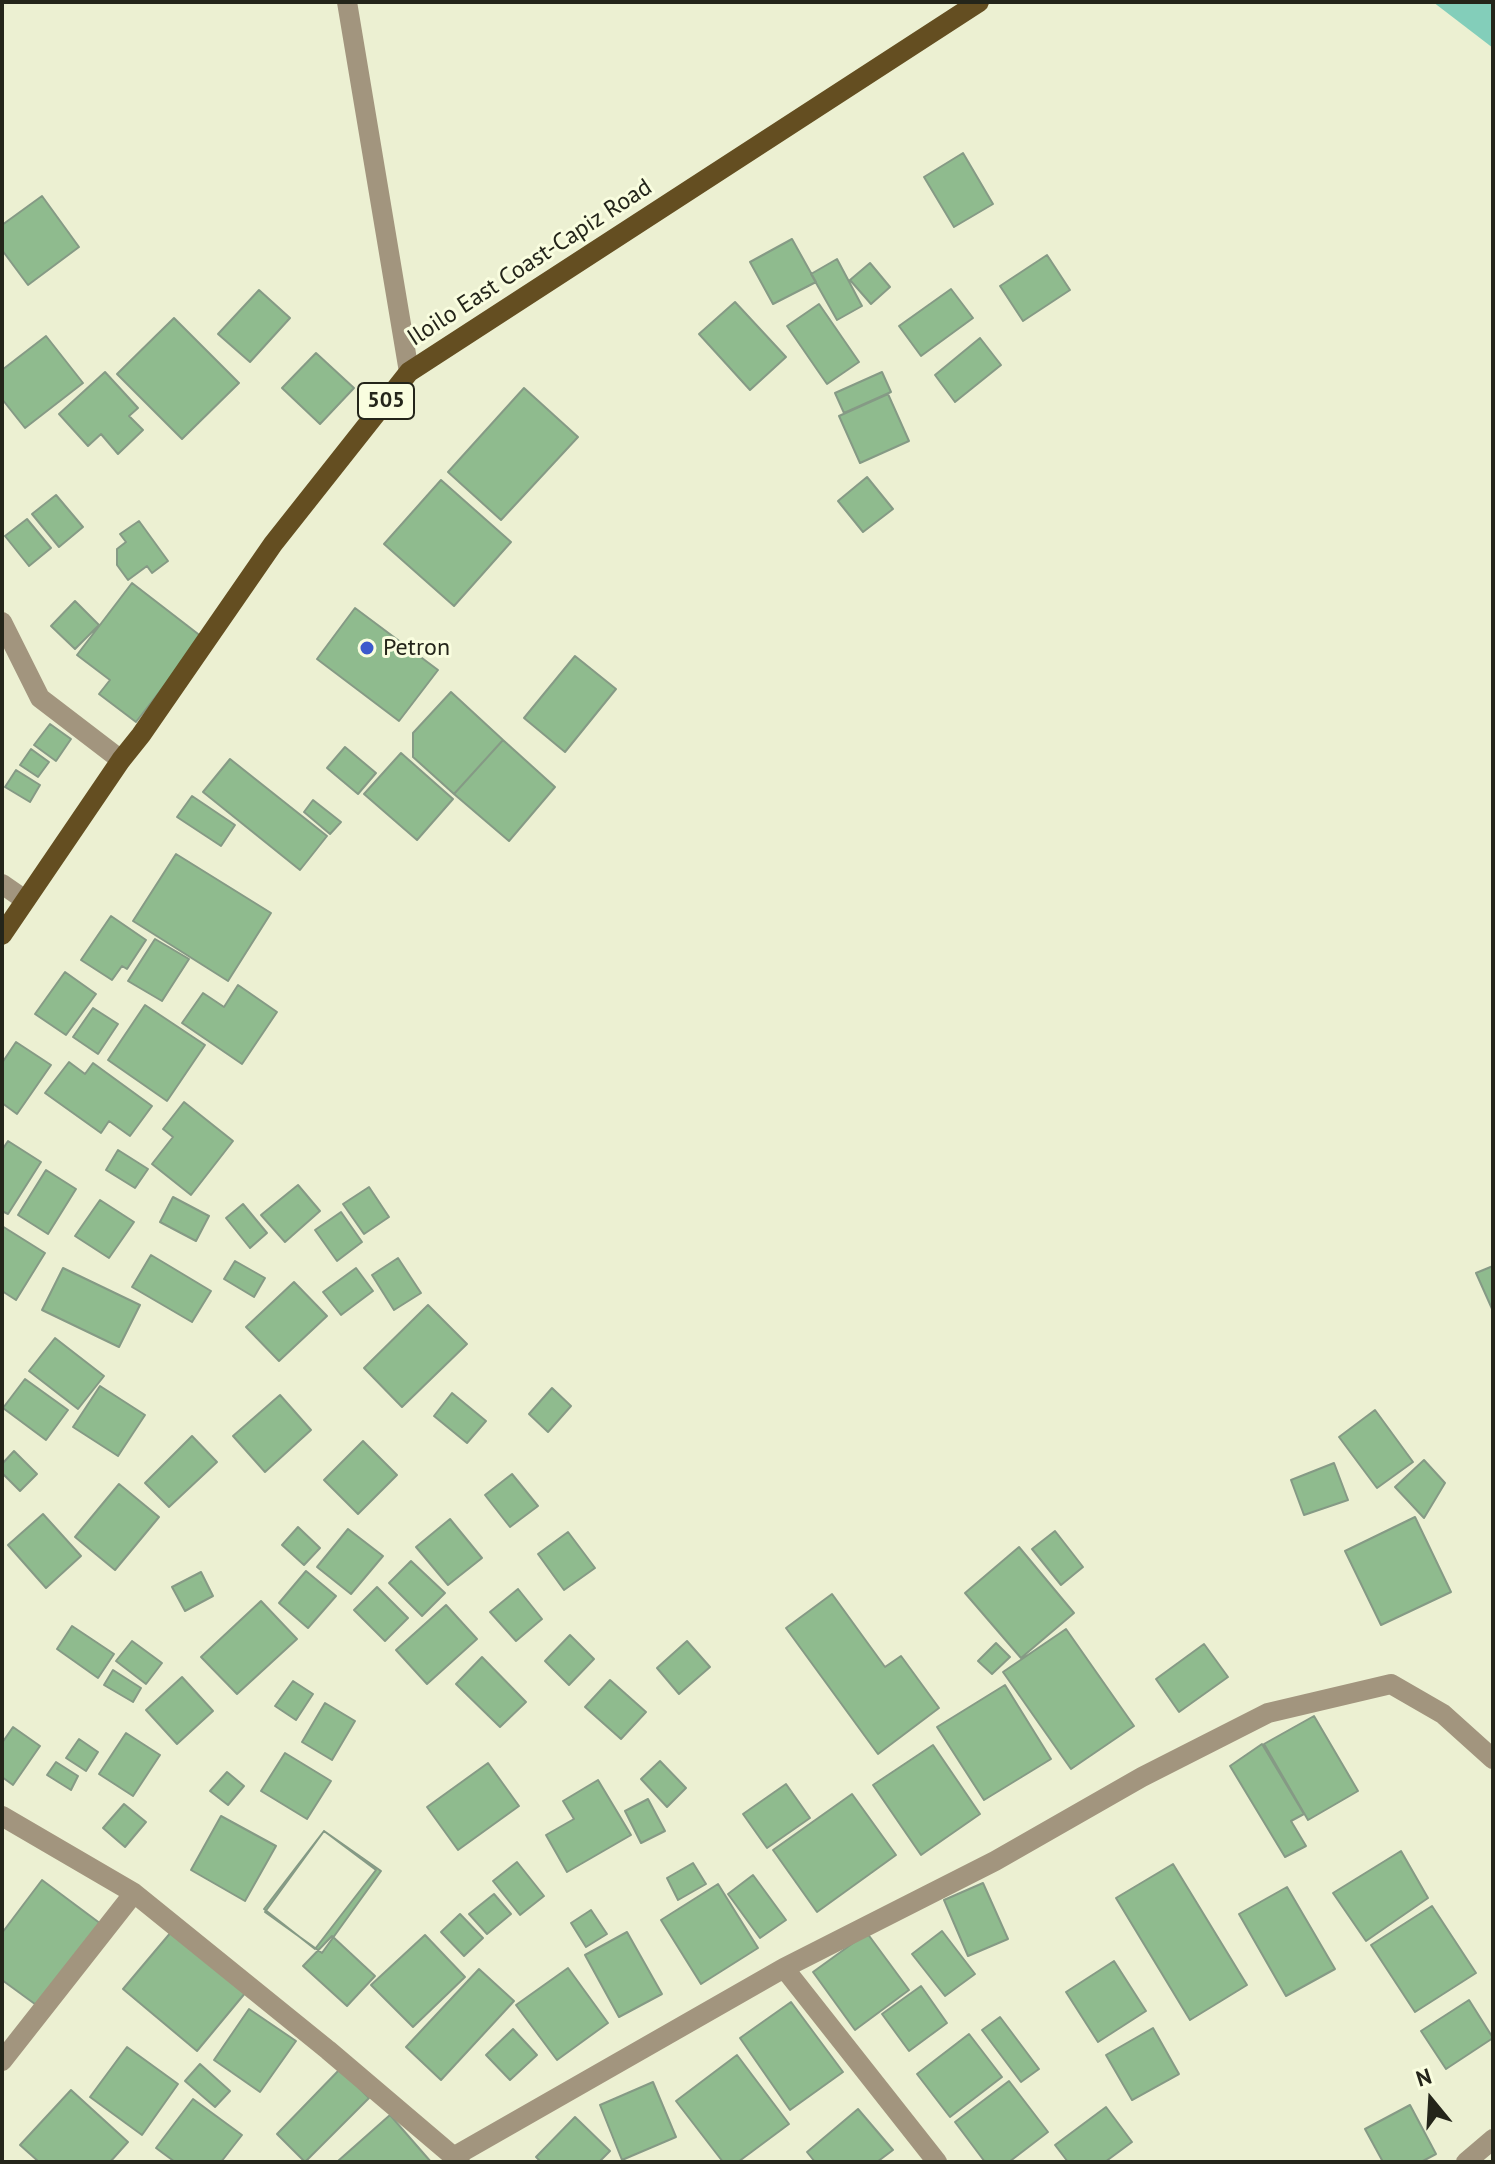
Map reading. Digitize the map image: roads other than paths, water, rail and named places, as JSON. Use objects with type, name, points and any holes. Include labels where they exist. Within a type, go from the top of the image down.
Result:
[{"type":"main road","name":"Iloilo East Coast-Capiz Road","points":[[2,935],[273,544],[409,372],[979,2]]},
{"type":"street","points":[[347,2],[409,372]]},
{"type":"street","points":[[2,622],[40,698],[121,760]]},
{"type":"street","points":[[2,884],[25,900]]},
{"type":"street","points":[[2,1816],[134,1893],[458,2159],[784,1968],[995,1861],[1142,1777],[1268,1713],[1391,1684],[1443,1714],[1493,1759]]},
{"type":"street","points":[[2,2061],[134,1893]]},
{"type":"street","points":[[784,1968],[937,2162]]},
{"type":"street","points":[[1466,2162],[1493,2139]]},
{"type":"water","points":[[1433,2],[1493,2],[1493,48]]},
{"type":"place","name":"Petron","points":[[367,648]]}]
